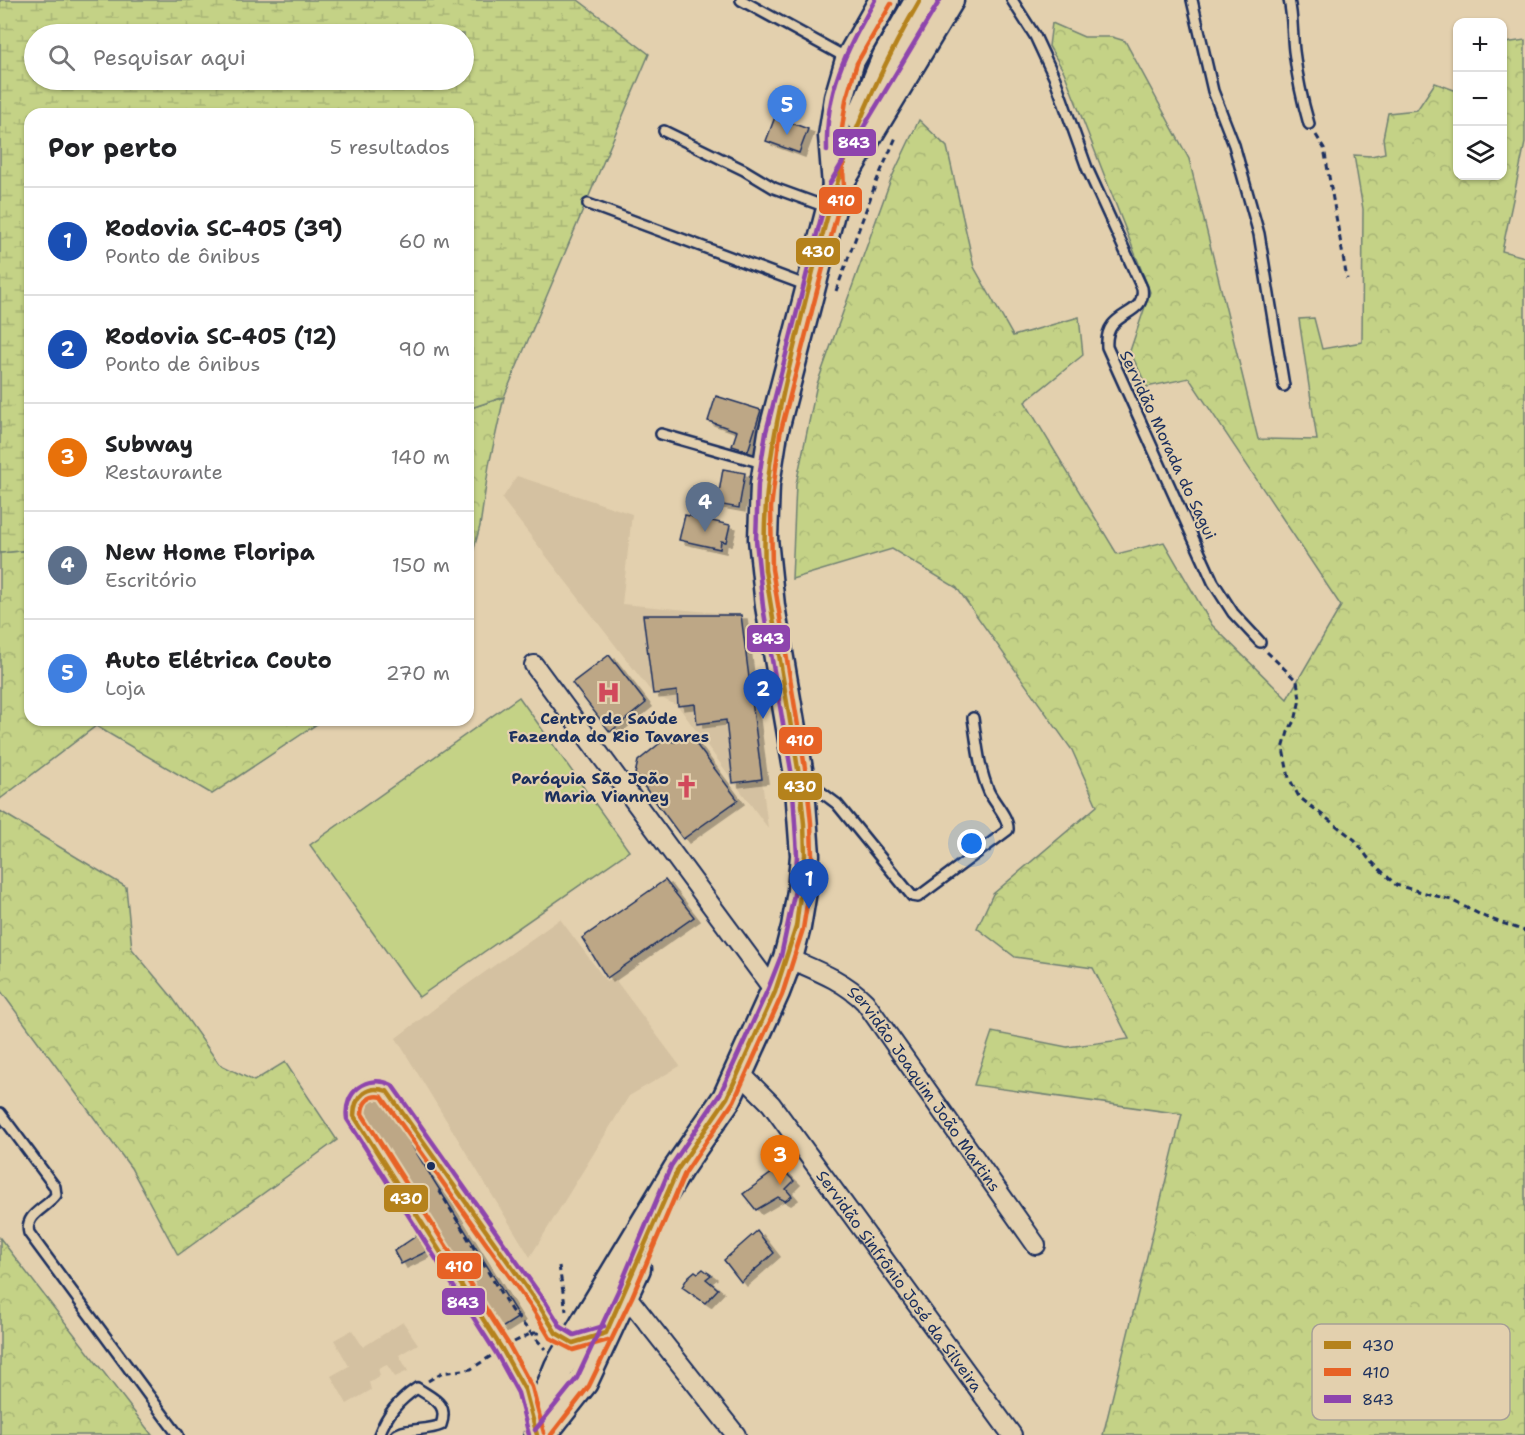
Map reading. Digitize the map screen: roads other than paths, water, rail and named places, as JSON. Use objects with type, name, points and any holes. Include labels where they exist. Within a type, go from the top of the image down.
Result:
[{"type":"main road","points":[[539,1435],[544,1404],[559,1367],[565,1338],[727,1098],[776,992],[796,927],[805,855],[799,775],[765,570],[763,528],[768,465],[773,433],[821,292],[834,197],[833,136],[839,98],[850,60],[884,0]]},
{"type":"main road","points":[[834,197],[848,152],[887,57],[920,0]]},
{"type":"main road","points":[[834,197],[950,0]]},
{"type":"main road","points":[[539,1435],[583,1382],[625,1294],[678,1169]]},
{"type":"street","points":[[534,665],[776,992]]},
{"type":"street","name":"Servidão Joaquim João Martins","points":[[788,958],[833,978],[853,990],[865,1002],[1036,1245]]},
{"type":"street","name":"Servidão Sinfrônio José da Silveira","points":[[739,1072],[771,1104],[1012,1435]]},
{"type":"street","points":[[625,1294],[735,1435]]},
{"type":"lane","points":[[741,0],[850,60]]},
{"type":"lane","name":"Servidão Morada do Sagui","points":[[1012,0],[1035,36],[1055,79],[1087,168],[1142,288],[1144,298],[1140,305],[1117,319],[1108,328],[1107,347],[1213,582],[1233,613],[1260,642]]},
{"type":"lane","points":[[1192,0],[1213,91],[1234,145],[1258,234],[1284,386]]},
{"type":"lane","points":[[1289,0],[1300,94],[1309,124]]},
{"type":"lane","points":[[664,131],[744,170],[774,188],[834,197]]},
{"type":"lane","points":[[588,204],[821,292]]},
{"type":"lane","points":[[661,434],[768,465]]},
{"type":"lane","points":[[799,775],[837,804],[912,896],[918,897],[1008,830],[1008,823],[994,804],[981,773],[973,718]]},
{"type":"lane","points":[[539,1435],[525,1390],[502,1349],[354,1116],[355,1102],[365,1091],[381,1088],[387,1091],[540,1307],[565,1338],[606,1333]]},
{"type":"lane","points":[[0,1113],[55,1187],[56,1195],[52,1201],[30,1217],[27,1225],[29,1233],[178,1435]]},
{"type":"lane","points":[[379,1435],[390,1411],[402,1398],[417,1388],[444,1409],[445,1415],[441,1425],[431,1429],[401,1431],[396,1435]]},
{"type":"place","name":"Auto Elétrica Couto","points":[[787,135]]},
{"type":"place","name":"New Home Floripa","points":[[705,532]]},
{"type":"place","name":"Centro de Saúde Fazenda do Rio Tavares","points":[[609,693]]},
{"type":"place","name":"Rodovia SC-405 (12)","points":[[763,719]]},
{"type":"place","name":"Paróquia São João Maria Vianney","points":[[687,787]]},
{"type":"place","name":"Rodovia SC-405 (39)","points":[[809,909]]},
{"type":"place","name":"Subway","points":[[780,1185]]}]
